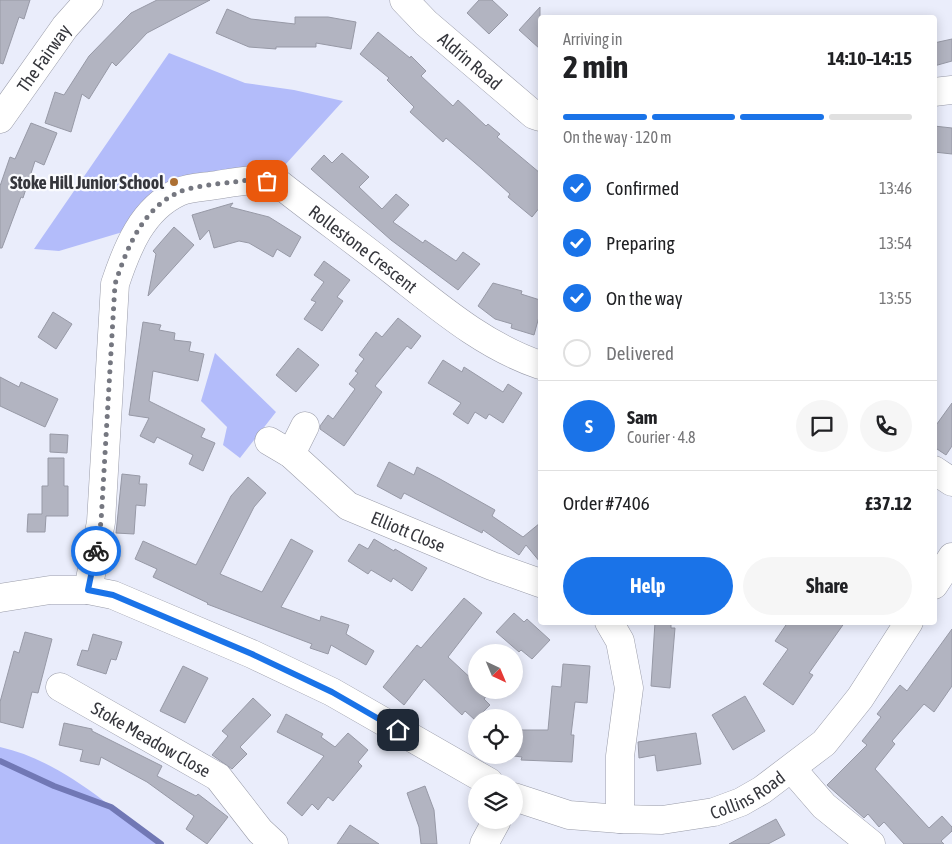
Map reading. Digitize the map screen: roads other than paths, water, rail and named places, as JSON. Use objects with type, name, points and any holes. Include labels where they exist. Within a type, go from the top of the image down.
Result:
[{"type":"street","name":"The Fairway","points":[[0,119],[65,26],[89,0]]},
{"type":"street","name":"Aldrin Road","points":[[404,0],[426,23],[534,115],[538,116]]},
{"type":"street","points":[[937,92],[952,90]]},
{"type":"street","name":"Rollestone Crescent","points":[[88,590],[101,522],[115,284],[126,252],[146,218],[180,191],[256,179],[278,183],[454,319],[489,342],[520,358],[538,364]]},
{"type":"street","name":"Elliott Close","points":[[305,426],[280,447],[348,506],[492,566],[538,582]]},
{"type":"street","points":[[937,472],[952,482]]},
{"type":"street","points":[[937,580],[951,559]]},
{"type":"street","points":[[0,598],[50,590],[88,590],[113,595],[252,654],[332,692],[475,774]]},
{"type":"street","points":[[611,625],[620,640],[628,688],[620,756],[620,819]]},
{"type":"street","name":"Collins Road","points":[[523,800],[569,815],[620,819],[662,820],[714,812],[762,790],[824,743],[843,721],[907,625]]},
{"type":"street","name":"Stoke Meadow Close","points":[[60,688],[218,777],[260,831],[274,844]]},
{"type":"street","points":[[792,769],[824,806],[871,844]]},
{"type":"street","points":[[484,844],[493,829]]},
{"type":"waterway","points":[[0,761],[54,786],[111,807],[161,844]]},
{"type":"place","name":"Stoke Hill Junior School","points":[[174,182]]}]
